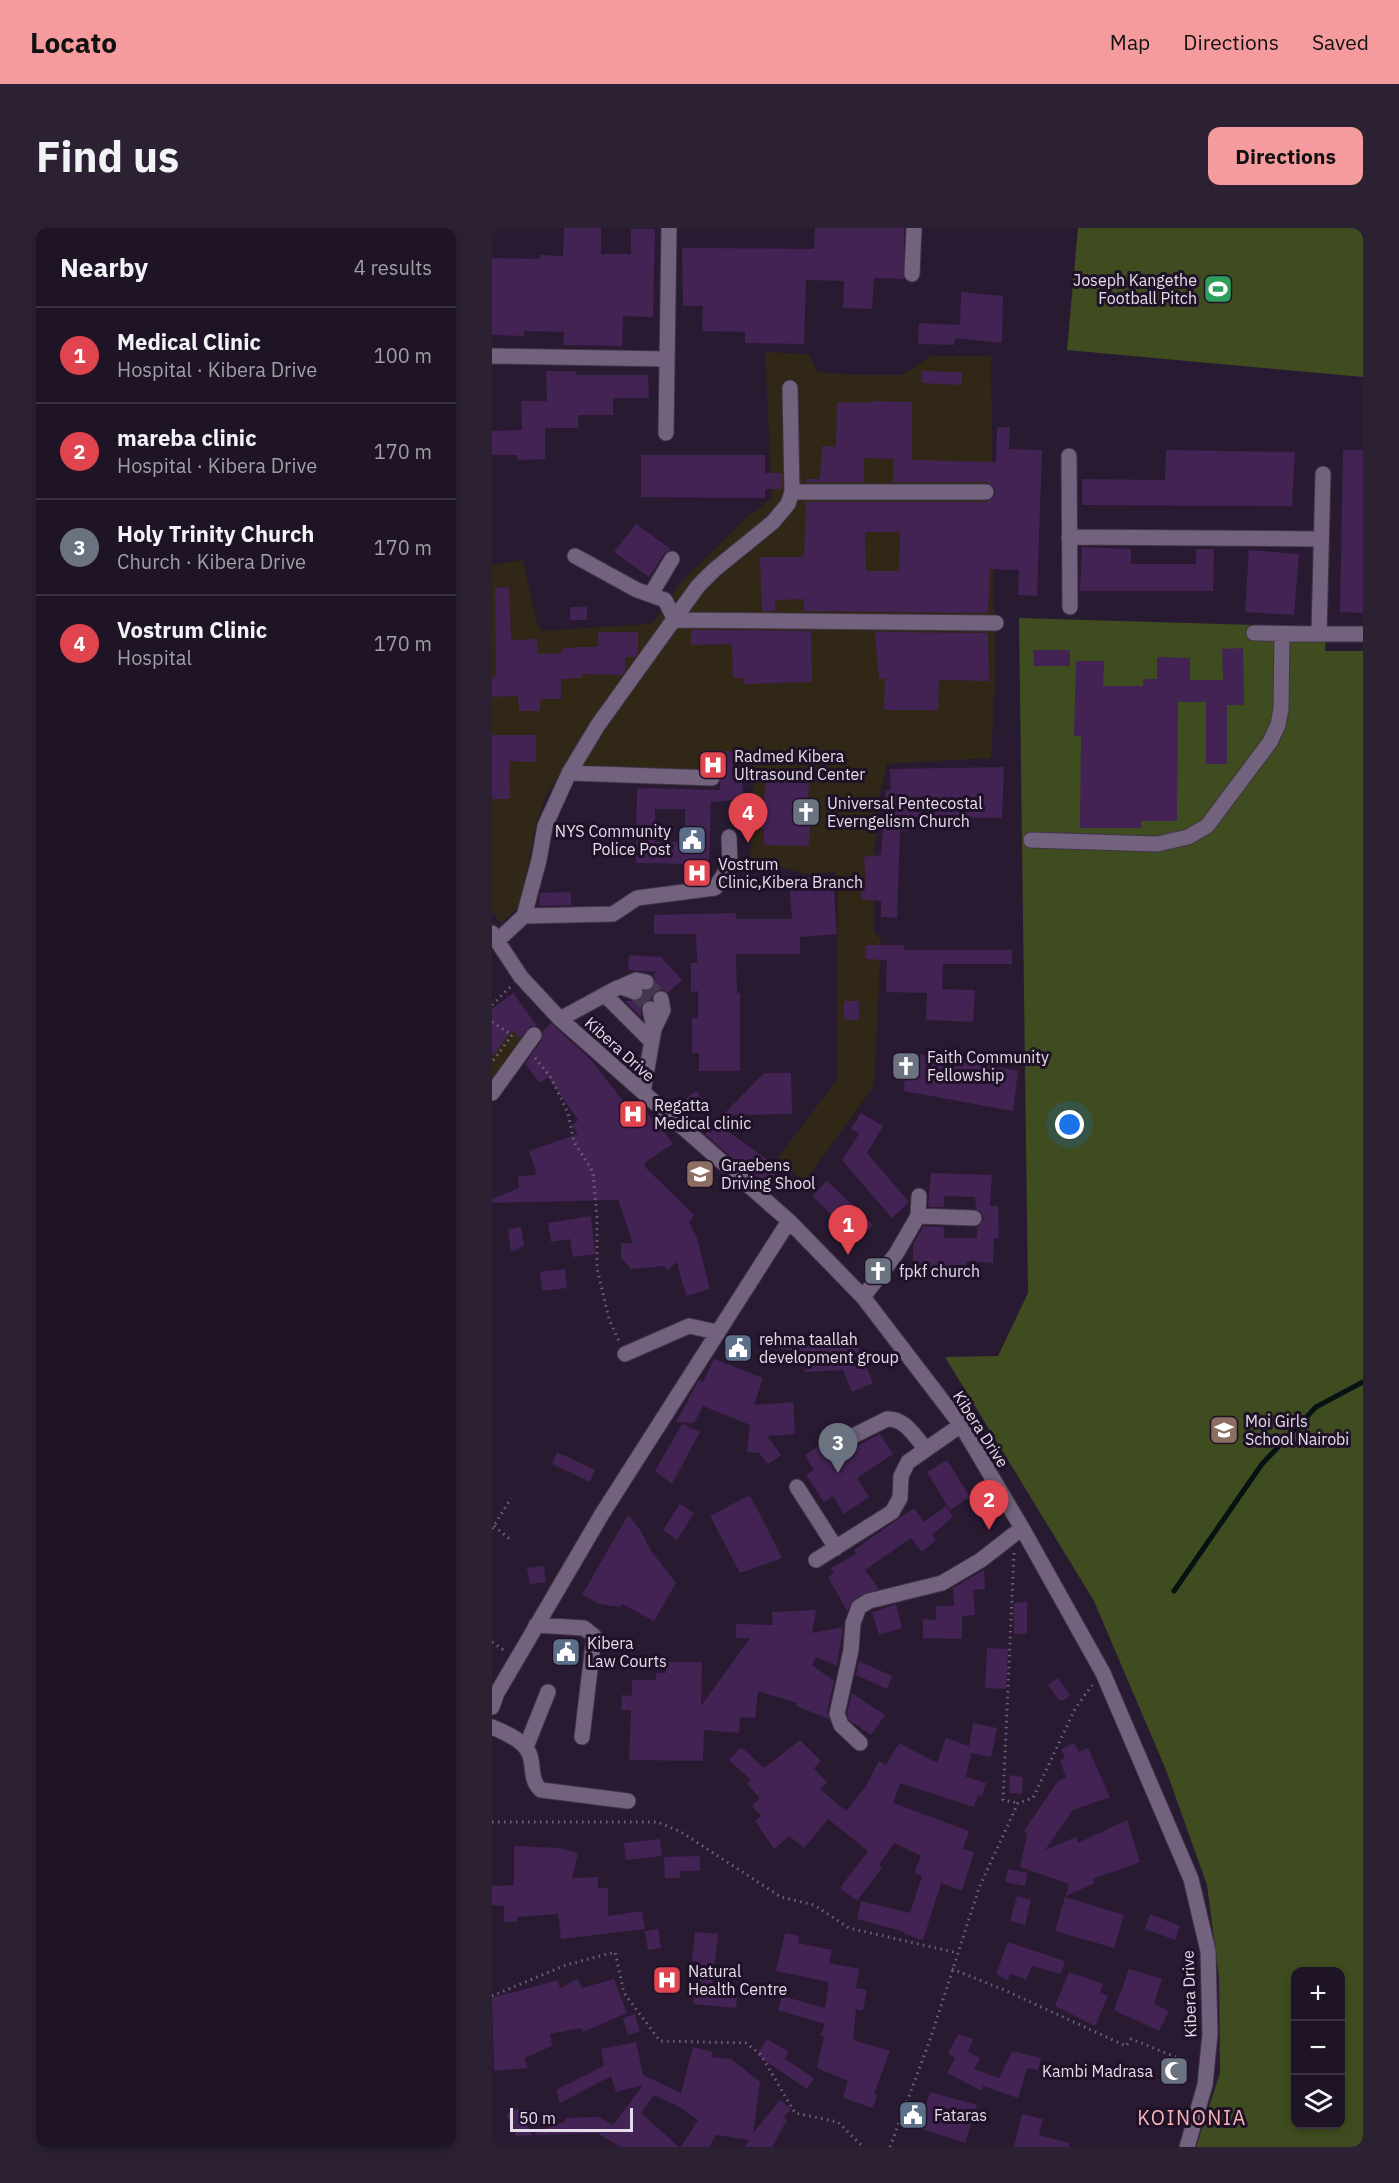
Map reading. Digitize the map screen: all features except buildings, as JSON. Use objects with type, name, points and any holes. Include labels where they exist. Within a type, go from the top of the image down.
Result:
[{"type":"street","points":[[666,433],[669,228]]},
{"type":"street","points":[[912,274],[914,228]]},
{"type":"street","points":[[492,356],[667,359]]},
{"type":"street","points":[[524,916],[539,860],[545,826],[569,772],[598,725],[705,578],[773,522],[788,504],[792,492],[790,388]]},
{"type":"street","points":[[1069,456],[1070,608]]},
{"type":"street","points":[[1319,634],[1323,474]]},
{"type":"street","points":[[792,492],[986,492]]},
{"type":"street","points":[[1069,537],[1320,539]]},
{"type":"street","points":[[575,556],[665,600],[675,620]]},
{"type":"street","points":[[651,594],[672,559]]},
{"type":"street","points":[[675,620],[996,623]]},
{"type":"street","points":[[1254,633],[1363,634]]},
{"type":"street","points":[[1031,840],[1157,844],[1188,837],[1207,826],[1270,742],[1278,725],[1282,698],[1282,634]]},
{"type":"street","points":[[569,772],[712,778]]},
{"type":"street","points":[[495,937],[524,916],[613,914],[637,898],[715,888],[730,865],[729,837]]},
{"type":"street","name":"Kibera Drive","points":[[495,937],[521,977],[560,1019],[789,1221],[863,1297],[961,1425],[1022,1528],[1103,1673],[1191,1879],[1208,1951],[1210,2034],[1205,2085],[1187,2147]]},
{"type":"street","points":[[560,1019],[611,992],[640,987]]},
{"type":"street","points":[[611,992],[653,1035]]},
{"type":"street","points":[[643,1092],[656,1004]]},
{"type":"street","points":[[492,1093],[530,1041]]},
{"type":"street","points":[[863,1297],[896,1254],[918,1216],[919,1196]]},
{"type":"street","points":[[918,1216],[974,1218]]},
{"type":"street","points":[[492,1707],[497,1693],[536,1625],[717,1332],[789,1221]]},
{"type":"street","points":[[625,1354],[689,1326],[717,1332]]},
{"type":"street","points":[[849,1438],[887,1419],[893,1419],[902,1422],[926,1449]]},
{"type":"street","points":[[816,1560],[892,1512],[900,1498],[903,1468],[961,1425]]},
{"type":"street","points":[[797,1487],[836,1548]]},
{"type":"street","points":[[860,1743],[841,1725],[837,1714],[852,1650],[853,1623],[859,1607],[869,1601],[942,1583],[981,1560],[1022,1528]]},
{"type":"street","points":[[536,1625],[584,1628],[594,1636],[582,1737]]},
{"type":"street","points":[[526,1747],[548,1692]]},
{"type":"street","points":[[492,1727],[526,1747],[531,1761],[532,1777],[541,1790],[628,1801]]},
{"type":"path","points":[[492,1005],[521,977]]},
{"type":"path","points":[[492,1022],[512,1035],[492,1062]]},
{"type":"path","points":[[530,1041],[568,1113],[574,1142],[592,1172],[597,1219],[597,1268],[609,1319],[625,1354]]},
{"type":"path","points":[[512,1498],[493,1528],[512,1541]]},
{"type":"path","points":[[1014,1552],[1003,1800],[1018,1803],[1033,1798],[1075,1709],[1103,1673]]},
{"type":"path","points":[[890,2147],[979,1888],[1018,1803]]},
{"type":"path","points":[[492,1822],[658,1822],[681,1832],[781,1897],[814,1905],[849,1928],[958,1953]]},
{"type":"path","points":[[492,1996],[566,1965],[615,1952],[624,1993],[660,2041],[746,2043],[761,2055],[795,2113],[838,2122],[863,2147]]},
{"type":"path","points":[[952,1969],[1002,1989],[1126,2046],[1131,2039],[1207,2069]]},
{"type":"shaded area","points":[[765,352],[808,354],[818,372],[856,375],[902,375],[931,356],[991,356],[995,680],[991,758],[887,764],[881,787],[874,850],[874,931],[881,941],[874,1086],[804,1183],[778,1157],[837,1080],[838,894],[835,872],[805,874],[750,858],[754,780],[710,773],[566,765],[546,795],[536,824],[521,905],[501,923],[492,912],[492,565],[523,560],[537,623],[543,631],[649,624],[655,620],[681,582],[748,516],[757,511],[765,502],[772,501]]},
{"type":"shaded area","points":[[492,1009],[522,1040],[492,1082]]},
{"type":"green space","name":"Joseph Kangethe Football Pitch","points":[[1078,228],[1363,228],[1363,377],[1067,350]]},
{"type":"green space","points":[[1019,618],[1326,627],[1325,651],[1363,651],[1363,2147],[1196,2147],[1220,2073],[1219,1977],[1207,1885],[1166,1770],[1094,1601],[945,1357],[998,1356],[1028,1293]]},
{"type":"waterway","points":[[1174,1591],[1262,1464],[1316,1407],[1363,1382]]},
{"type":"tunnel","points":[[646,982],[661,999]]},
{"type":"tunnel","points":[[635,992],[650,1009]]},
{"type":"place","name":"Joseph Kangethe Football Pitch","points":[[1218,289]]},
{"type":"place","name":"Radmed Kibera Ultrasound Center","points":[[713,765]]},
{"type":"place","name":"Universal Pentecostal Everngelism Church","points":[[806,812]]},
{"type":"place","name":"NYS Community Police Post","points":[[692,840]]},
{"type":"place","name":"Vostrum Clinic","points":[[748,843]]},
{"type":"place","name":"Vostrum Clinic,Kibera Branch","points":[[697,873]]},
{"type":"place","name":"Faith Community Fellowship","points":[[906,1066]]},
{"type":"place","name":"Regatta Medical clinic","points":[[633,1114]]},
{"type":"place","name":"Graebens Driving Shool","points":[[700,1174]]},
{"type":"place","name":"Medical Clinic","points":[[848,1255]]},
{"type":"place","name":"fpkf church","points":[[878,1271]]},
{"type":"place","name":"rehma taallah development group","points":[[738,1348]]},
{"type":"place","name":"Moi Girls School Nairobi","points":[[1224,1430]]},
{"type":"place","name":"Holy Trinity Church","points":[[838,1473]]},
{"type":"place","name":"mareba clinic","points":[[989,1530]]},
{"type":"place","name":"Kibera Law Courts","points":[[566,1652]]},
{"type":"place","name":"Natural Health Centre","points":[[667,1980]]},
{"type":"place","name":"Kambi Madrasa","points":[[1174,2071]]},
{"type":"place","name":"Fataras","points":[[913,2115]]},
{"type":"district","name":"KOINONIA","points":[[1192,2117]]}]
